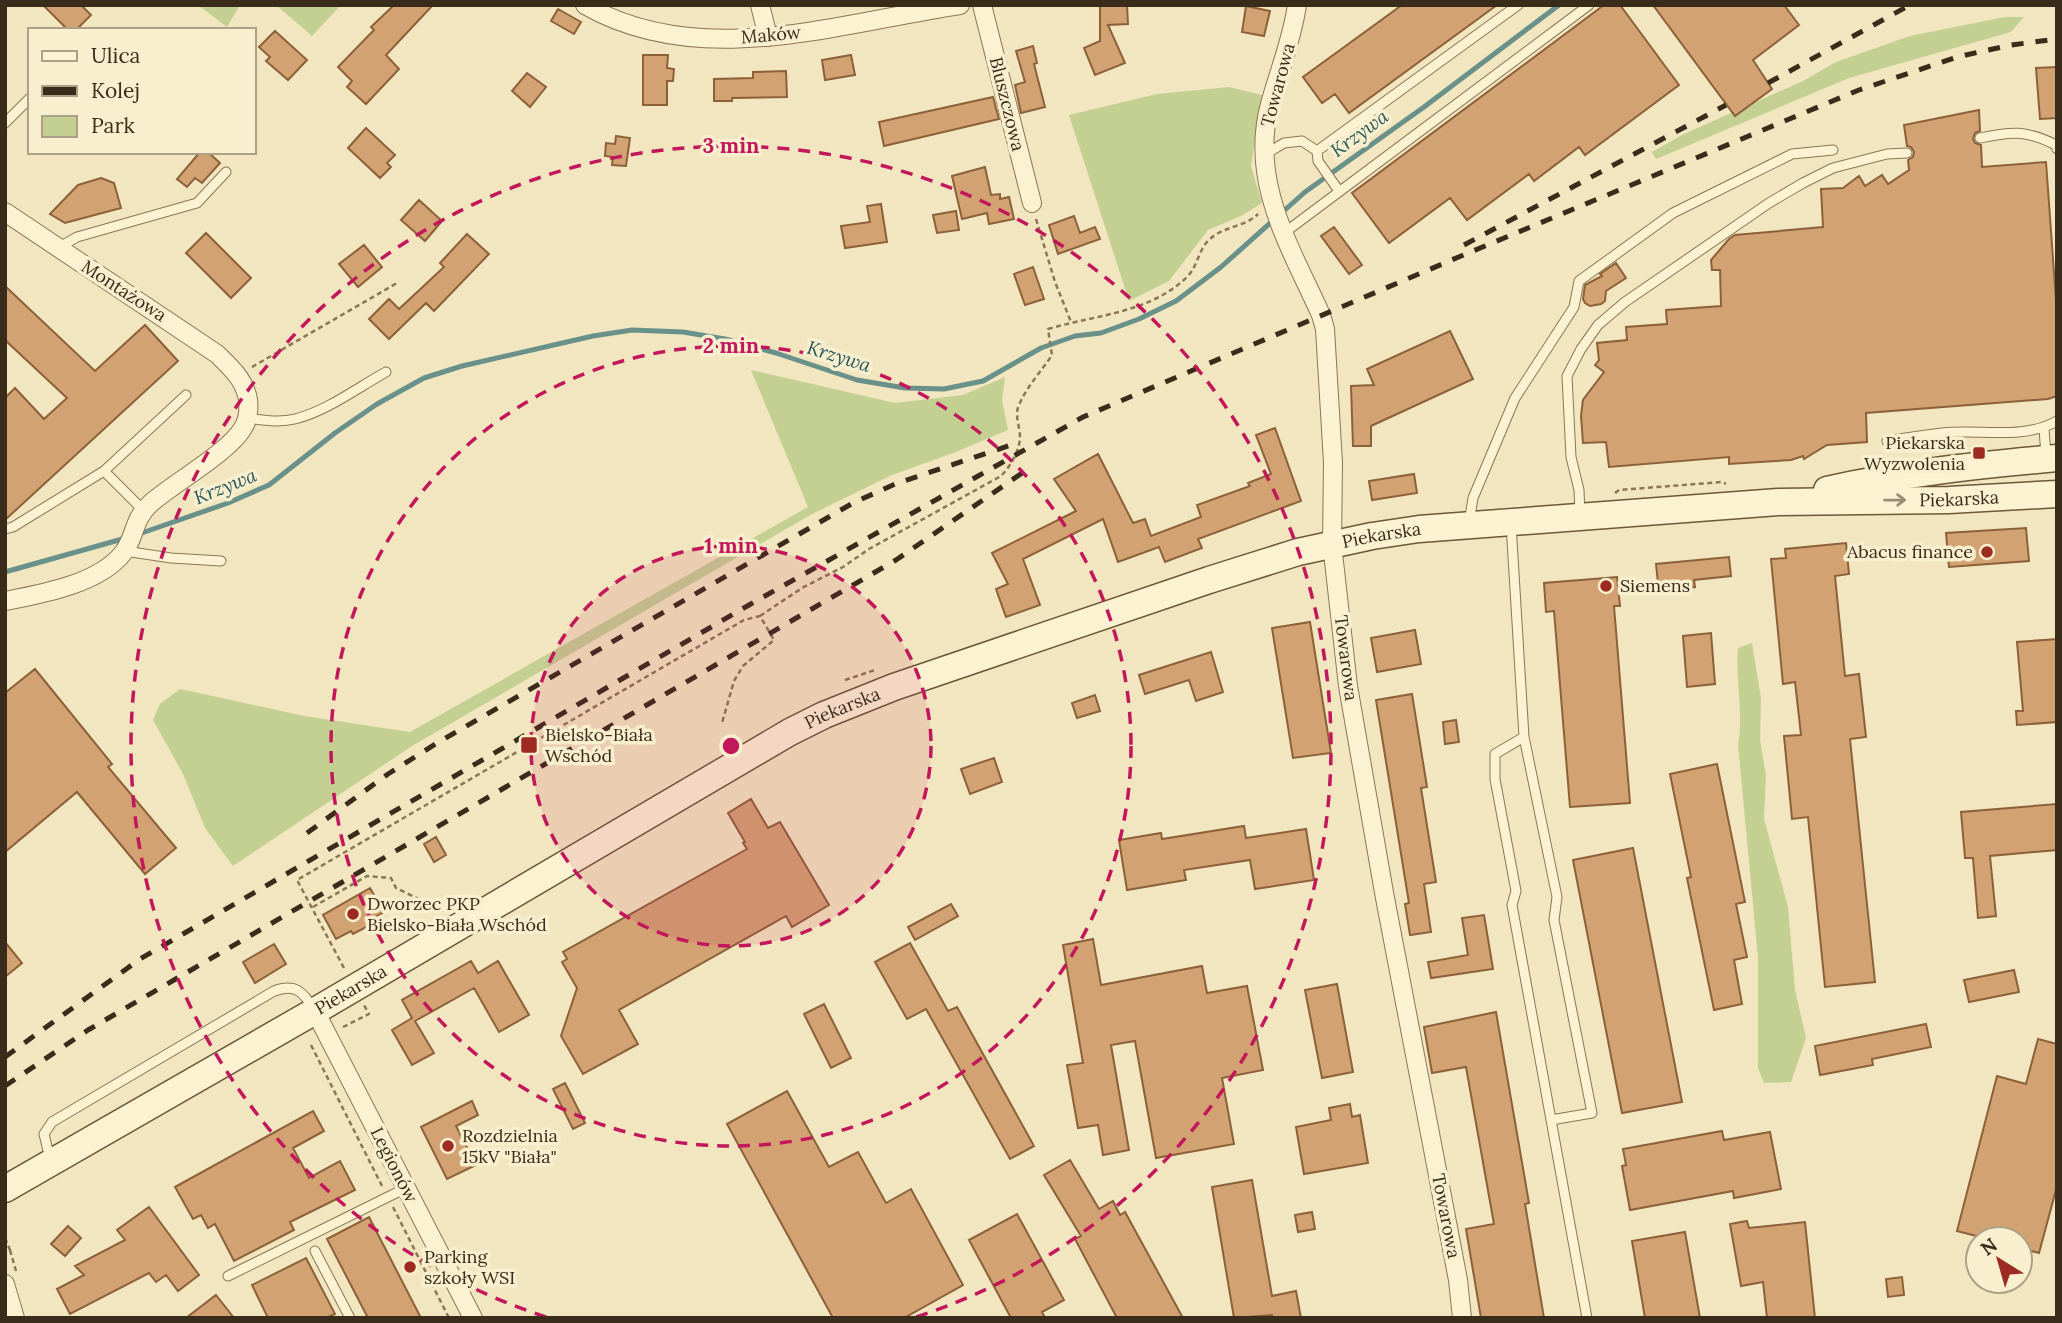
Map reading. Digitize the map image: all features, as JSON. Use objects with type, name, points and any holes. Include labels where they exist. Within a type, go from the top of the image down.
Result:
[{"type":"street","name":"Maków","points":[[585,5],[630,25],[662,33],[729,39],[802,34],[960,5]]},
{"type":"street","points":[[760,5],[768,37]]},
{"type":"street","name":"Bluszczowa","points":[[982,5],[1032,203]]},
{"type":"street","name":"Towarowa","points":[[1297,5],[1289,45],[1270,104],[1263,156],[1266,184],[1325,329],[1333,463],[1332,544],[1348,686],[1458,1280],[1462,1318]]},
{"type":"street","name":"Montażowa","points":[[5,212],[195,338],[217,354],[238,376]]},
{"type":"street","points":[[5,601],[45,592],[90,576],[114,563],[125,551],[140,514],[227,445],[243,428],[248,410],[247,392],[238,376]]},
{"type":"street","name":"Piekarska","points":[[1778,502],[1856,484],[2001,463],[2051,459]]},
{"type":"street","name":"Piekarska","points":[[5,1189],[314,1012],[755,750],[824,715],[894,687],[1209,580],[1332,544],[1408,531],[1778,502],[1949,500],[2057,494]]},
{"type":"street","name":"Legionów","points":[[314,1012],[473,1318]]},
{"type":"street","points":[[5,1284],[15,1318]]},
{"type":"lane","points":[[1318,156],[1518,5]]},
{"type":"lane","points":[[1283,229],[1336,187],[1589,5]]},
{"type":"lane","points":[[5,123],[28,100]]},
{"type":"lane","points":[[1980,138],[1998,134],[2032,133],[2056,145],[2057,149]]},
{"type":"lane","points":[[1263,156],[1284,143],[1302,141],[1318,156],[1336,187]]},
{"type":"lane","points":[[1468,525],[1477,487],[1515,398],[1574,307],[1579,281],[1673,213],[1793,154],[1833,150]]},
{"type":"lane","points":[[1580,516],[1571,457],[1567,376],[1598,325],[1625,302],[1769,202],[1803,183],[1833,168],[1887,153],[1907,153]]},
{"type":"lane","points":[[58,248],[77,237],[197,203],[226,172]]},
{"type":"lane","points":[[246,418],[293,420],[318,411],[386,372]]},
{"type":"lane","points":[[5,529],[13,527],[104,471],[186,395]]},
{"type":"lane","points":[[1887,441],[1944,433],[2043,429],[2057,421]]},
{"type":"lane","points":[[2043,429],[2051,459]]},
{"type":"lane","points":[[104,471],[140,514]]},
{"type":"lane","points":[[1510,522],[1524,737],[1557,897],[1555,920],[1592,1113],[1551,1120]]},
{"type":"lane","points":[[125,551],[171,558],[221,561]]},
{"type":"lane","points":[[1524,737],[1495,754],[1495,779],[1516,891],[1512,905],[1587,1318]]},
{"type":"lane","points":[[51,1163],[44,1134],[52,1122],[274,991],[291,987],[300,990],[314,1012]]},
{"type":"lane","points":[[228,1276],[406,1188]]},
{"type":"lane","points":[[315,1251],[350,1318]]},
{"type":"path","points":[[1032,203],[1055,282],[1071,322]]},
{"type":"path","points":[[354,988],[297,880],[744,620],[760,616],[802,588],[844,567],[869,550],[1001,476],[1012,462],[1020,442],[1016,413],[1019,404],[1030,382],[1052,355],[1048,329],[1071,322],[1107,317],[1142,305],[1188,275],[1209,239],[1254,219],[1265,208],[1273,206]]},
{"type":"path","points":[[238,376],[397,283]]},
{"type":"path","points":[[722,723],[734,681],[743,666],[774,640],[760,616]]},
{"type":"path","points":[[313,907],[367,876],[391,878],[396,888],[444,911]]},
{"type":"path","points":[[311,1045],[449,1318]]},
{"type":"path","points":[[5,1238],[10,1250],[5,1251]]},
{"type":"green space","points":[[198,5],[240,5],[227,27]]},
{"type":"green space","points":[[276,5],[341,5],[312,36]]},
{"type":"green space","points":[[2005,17],[2024,17],[2011,32],[1849,78],[1656,159],[1652,152],[1684,134],[1803,81],[1836,62],[1910,36]]},
{"type":"green space","points":[[1229,87],[1262,95],[1251,166],[1262,203],[1241,216],[1208,230],[1169,281],[1129,301],[1069,115],[1157,94]]},
{"type":"green space","points":[[751,370],[895,403],[963,395],[1005,377],[1002,400],[1008,430],[892,475],[812,514],[412,746],[233,866],[205,828],[183,774],[153,720],[160,704],[180,689],[304,716],[410,732],[808,507]]},
{"type":"green space","points":[[1752,643],[1761,698],[1760,740],[1766,775],[1764,819],[1788,907],[1795,990],[1806,1038],[1791,1082],[1764,1083],[1758,1068],[1758,958],[1738,744],[1738,648]]},
{"type":"building","points":[[43,5],[81,5],[91,15],[78,28],[66,28]]},
{"type":"building","points":[[394,5],[433,5],[386,55],[399,69],[366,104],[347,87],[352,81],[338,67],[374,30],[371,27]]},
{"type":"building","points":[[1100,5],[1127,5],[1128,24],[1108,25],[1125,63],[1095,75],[1084,48],[1100,41]]},
{"type":"building","points":[[1402,5],[1497,5],[1349,113],[1335,94],[1322,103],[1303,77]]},
{"type":"building","points":[[1604,5],[1620,5],[1679,85],[1585,155],[1579,147],[1534,181],[1529,174],[1467,220],[1450,198],[1389,243],[1352,193]]},
{"type":"building","points":[[1653,5],[1784,5],[1799,25],[1753,60],[1772,89],[1735,116]]},
{"type":"building","points":[[1246,6],[1270,11],[1264,36],[1242,32]]},
{"type":"building","points":[[558,9],[581,22],[574,34],[551,21]]},
{"type":"building","points":[[275,31],[307,60],[288,80],[266,61],[270,57],[259,47]]},
{"type":"building","points":[[1033,46],[1037,63],[1034,64],[1045,107],[1021,113],[1015,85],[1025,82],[1016,51]]},
{"type":"building","points":[[643,55],[668,55],[667,68],[674,69],[673,81],[667,81],[667,105],[643,105]]},
{"type":"building","points":[[851,55],[855,75],[825,80],[822,60]]},
{"type":"building","points":[[2057,67],[2057,118],[2040,119],[2036,68]]},
{"type":"building","points":[[786,71],[787,97],[714,101],[714,79],[753,78],[753,72]]},
{"type":"building","points":[[527,73],[546,87],[530,107],[512,91]]},
{"type":"building","points":[[993,97],[999,119],[884,146],[879,122]]},
{"type":"building","points":[[1979,110],[1980,131],[1975,133],[1973,139],[1981,145],[1982,167],[2046,162],[2057,314],[2057,396],[2048,399],[1866,413],[1867,442],[1827,445],[1804,459],[1803,456],[1791,460],[1729,464],[1729,457],[1609,467],[1606,442],[1583,443],[1583,400],[1604,372],[1595,365],[1599,360],[1597,343],[1627,340],[1626,327],[1667,324],[1666,310],[1721,306],[1720,270],[1712,270],[1711,260],[1729,239],[1735,235],[1823,227],[1821,189],[1843,188],[1859,176],[1865,186],[1882,175],[1888,184],[1909,170],[1908,160],[1913,157],[1914,152],[1907,146],[1904,125]]},
{"type":"building","points":[[366,128],[395,155],[387,163],[391,167],[380,178],[348,148]]},
{"type":"building","points":[[616,136],[630,138],[626,166],[612,165],[613,157],[605,156],[606,143],[615,144]]},
{"type":"building","points":[[198,154],[210,154],[220,163],[202,183],[195,178],[187,187],[177,179]]},
{"type":"building","points":[[985,167],[991,195],[1000,194],[1000,199],[1009,197],[1014,219],[989,224],[987,213],[962,219],[952,176]]},
{"type":"building","points":[[101,178],[114,183],[121,208],[65,223],[50,214],[78,185]]},
{"type":"building","points":[[419,200],[442,221],[425,241],[401,220]]},
{"type":"building","points":[[881,204],[887,242],[845,248],[841,226],[870,222],[867,206]]},
{"type":"building","points":[[956,211],[959,230],[937,233],[933,215]]},
{"type":"building","points":[[1074,216],[1080,233],[1095,227],[1100,239],[1058,254],[1049,225]]},
{"type":"building","points":[[1334,227],[1362,265],[1349,274],[1321,236]]},
{"type":"building","points":[[206,233],[251,278],[231,298],[186,253]]},
{"type":"building","points":[[467,234],[489,254],[434,311],[426,303],[389,339],[369,319],[389,299],[399,309],[444,267],[440,263]]},
{"type":"building","points":[[364,245],[382,267],[358,287],[339,264]]},
{"type":"building","points":[[1616,263],[1626,278],[1606,291],[1605,301],[1601,304],[1590,306],[1585,303],[1585,285],[1602,276],[1600,274]]},
{"type":"building","points":[[1033,267],[1044,299],[1025,305],[1014,274]]},
{"type":"building","points":[[5,286],[95,371],[145,325],[178,361],[5,520],[5,398],[15,388],[44,419],[67,398],[5,340]]},
{"type":"building","points":[[1450,331],[1473,379],[1371,426],[1371,446],[1353,446],[1351,386],[1374,385],[1367,369]]},
{"type":"building","points":[[1275,428],[1301,501],[1198,539],[1202,548],[1165,562],[1159,547],[1118,562],[1103,519],[1023,559],[1040,605],[1006,617],[996,589],[1008,584],[992,553],[1076,511],[1054,479],[1098,454],[1133,523],[1145,519],[1151,536],[1201,517],[1197,505],[1250,486],[1248,483],[1271,474],[1256,435]]},
{"type":"building","points":[[1414,474],[1417,493],[1372,500],[1369,481]]},
{"type":"building","points":[[2026,528],[2029,561],[1949,567],[1946,533]]},
{"type":"building","points":[[1846,543],[1849,574],[1835,576],[1845,676],[1859,674],[1866,737],[1850,739],[1875,982],[1825,987],[1808,817],[1792,819],[1784,736],[1801,735],[1795,682],[1783,684],[1771,559],[1786,558],[1785,549]]},
{"type":"building","points":[[1729,557],[1731,576],[1694,580],[1695,587],[1665,590],[1664,583],[1658,583],[1656,564]]},
{"type":"building","points":[[1617,577],[1620,606],[1614,606],[1630,803],[1570,807],[1554,611],[1546,612],[1544,583]]},
{"type":"building","points":[[1310,622],[1331,753],[1293,758],[1272,628]]},
{"type":"building","points":[[1415,630],[1421,664],[1377,672],[1371,638]]},
{"type":"building","points":[[1711,633],[1715,684],[1687,687],[1683,636]]},
{"type":"building","points":[[2057,639],[2057,722],[2017,725],[2016,711],[2023,711],[2017,642]]},
{"type":"building","points":[[1211,652],[1223,692],[1196,701],[1189,680],[1145,694],[1139,675]]},
{"type":"building","points":[[35,669],[112,764],[108,767],[176,848],[145,874],[77,792],[5,852],[5,693]]},
{"type":"building","points":[[1412,694],[1427,787],[1421,788],[1436,882],[1424,884],[1431,932],[1410,935],[1405,904],[1409,903],[1376,700]]},
{"type":"building","points":[[1095,695],[1100,711],[1077,718],[1072,703]]},
{"type":"building","points":[[1456,720],[1459,742],[1445,744],[1443,722]]},
{"type":"building","points":[[994,758],[1002,782],[970,794],[961,769]]},
{"type":"building","points":[[1717,764],[1745,902],[1736,904],[1747,957],[1734,960],[1742,1004],[1714,1010],[1687,878],[1691,877],[1670,774]]},
{"type":"building","points":[[751,799],[768,828],[780,822],[829,905],[792,927],[786,916],[619,1010],[638,1044],[583,1074],[561,1036],[577,988],[562,962],[567,959],[563,952],[747,849],[728,813]]},
{"type":"building","points":[[2057,804],[2057,850],[1990,856],[1996,916],[1978,918],[1973,858],[1965,858],[1961,812]]},
{"type":"building","points":[[1244,826],[1246,838],[1306,829],[1314,880],[1255,889],[1250,860],[1184,870],[1186,880],[1127,890],[1119,840],[1161,833],[1162,839]]},
{"type":"building","points":[[436,837],[446,855],[434,862],[424,844]]},
{"type":"building","points":[[1633,848],[1682,1102],[1622,1113],[1573,860]]},
{"type":"building","name":"Dworzec PKP Bielsko-Biała Wschód","points":[[370,888],[384,912],[370,920],[372,924],[336,939],[323,915]]},
{"type":"building","points":[[951,904],[958,916],[915,940],[908,927]]},
{"type":"building","points":[[1484,915],[1493,969],[1431,978],[1428,962],[1468,955],[1462,918]]},
{"type":"building","points":[[1093,939],[1101,985],[1202,966],[1207,993],[1247,986],[1263,1070],[1222,1078],[1234,1144],[1156,1158],[1135,1041],[1111,1045],[1129,1150],[1103,1155],[1098,1125],[1078,1128],[1067,1065],[1083,1063],[1063,945]]},
{"type":"building","points":[[5,942],[22,963],[5,977]]},
{"type":"building","points":[[910,943],[948,1011],[957,1007],[1034,1146],[1010,1159],[926,1009],[907,1019],[875,962]]},
{"type":"building","points":[[274,944],[286,964],[255,983],[243,962]]},
{"type":"building","points":[[471,961],[478,973],[498,961],[529,1015],[499,1032],[474,988],[415,1021],[434,1053],[412,1065],[392,1030],[412,1018],[402,1000]]},
{"type":"building","points":[[2014,970],[2019,992],[1969,1002],[1964,980]]},
{"type":"building","points":[[1337,984],[1353,1072],[1322,1078],[1305,990]]},
{"type":"building","points":[[824,1004],[851,1058],[831,1068],[804,1014]]},
{"type":"building","points":[[1496,1012],[1529,1203],[1525,1204],[1544,1318],[1481,1318],[1466,1229],[1494,1224],[1466,1067],[1432,1073],[1424,1027]]},
{"type":"building","points":[[1926,1024],[1931,1047],[1872,1059],[1873,1065],[1820,1075],[1815,1046]]},
{"type":"building","points":[[2038,1039],[2057,1044],[2057,1186],[2039,1253],[2034,1252],[2034,1225],[1964,1225],[1964,1233],[1957,1231],[1997,1076],[2026,1084]]},
{"type":"building","points":[[565,1083],[585,1123],[573,1129],[553,1089]]},
{"type":"building","points":[[787,1091],[829,1167],[858,1152],[886,1203],[911,1189],[963,1285],[904,1318],[833,1318],[727,1124]]},
{"type":"building","name":"Rozdzielnia 15kV \"Biała\"","points":[[472,1101],[478,1115],[456,1126],[476,1165],[447,1179],[421,1127]]},
{"type":"building","points":[[1350,1104],[1352,1117],[1360,1115],[1368,1163],[1304,1174],[1296,1127],[1331,1120],[1329,1108]]},
{"type":"building","points":[[313,1111],[324,1131],[293,1148],[309,1178],[340,1161],[355,1190],[290,1222],[294,1230],[234,1261],[215,1224],[208,1228],[201,1215],[193,1219],[175,1187]]},
{"type":"building","points":[[1722,1131],[1724,1140],[1770,1132],[1781,1189],[1734,1198],[1733,1191],[1630,1210],[1622,1166],[1626,1165],[1623,1149]]},
{"type":"building","points":[[1070,1160],[1099,1209],[1113,1201],[1120,1215],[1125,1212],[1183,1318],[1117,1318],[1075,1239],[1081,1236],[1044,1175]]},
{"type":"building","points":[[1252,1180],[1272,1296],[1296,1291],[1301,1318],[1272,1318],[1272,1315],[1234,1318],[1212,1187]]},
{"type":"building","points":[[149,1207],[199,1275],[178,1291],[166,1275],[156,1282],[149,1273],[70,1314],[57,1289],[84,1275],[75,1266],[125,1240],[117,1230]]},
{"type":"building","points":[[1312,1212],[1315,1229],[1298,1232],[1295,1215]]},
{"type":"building","points":[[1017,1214],[1064,1300],[1042,1312],[1045,1318],[1011,1318],[969,1240]]},
{"type":"building","points":[[369,1217],[421,1318],[368,1318],[327,1239]]},
{"type":"building","points":[[1747,1221],[1749,1228],[1805,1222],[1815,1318],[1767,1318],[1763,1282],[1741,1286],[1730,1224]]},
{"type":"building","points":[[68,1226],[81,1238],[65,1256],[51,1244]]},
{"type":"building","points":[[1685,1232],[1700,1318],[1645,1318],[1632,1241]]},
{"type":"building","points":[[306,1258],[335,1314],[326,1318],[268,1318],[252,1285]]},
{"type":"building","points":[[1902,1277],[1904,1295],[1888,1297],[1886,1279]]},
{"type":"building","points":[[216,1295],[234,1318],[186,1318]]},
{"type":"waterway","name":"Krzywa","points":[[136,535],[228,503],[269,485],[377,404],[424,378],[462,366],[593,336],[632,330],[683,332],[725,339],[776,353],[857,380],[905,388],[944,389],[983,381],[1041,348],[1075,336],[1101,333],[1176,301],[1221,267],[1305,192],[1424,107],[1559,5]]},
{"type":"waterway","name":"Krzywa","points":[[5,572],[126,538]]},
{"type":"railway","points":[[1768,83],[1910,5]]},
{"type":"railway","points":[[5,1057],[140,959],[749,605],[1083,417],[1859,90],[1957,57],[2011,45],[2057,39]]},
{"type":"railway","points":[[1464,245],[1726,105]]},
{"type":"railway","points":[[307,833],[388,774],[437,743],[853,503],[895,484],[1011,445]]},
{"type":"railway","points":[[5,1086],[88,1030],[896,560],[1025,471]]},
{"type":"place","name":"Piekarska Wyzwolenia","points":[[1979,453]]},
{"type":"place","name":"Abacus finance","points":[[1987,552]]},
{"type":"place","name":"Siemens","points":[[1606,586]]},
{"type":"place","name":"Bielsko-Biała Wschód","points":[[529,745]]},
{"type":"place","name":"Dworzec PKP Bielsko-Biała Wschód","points":[[353,914]]},
{"type":"place","name":"Rozdzielnia 15kV \"Biała\"","points":[[448,1146]]},
{"type":"place","name":"Parking szkoły WSI","points":[[410,1267]]}]
